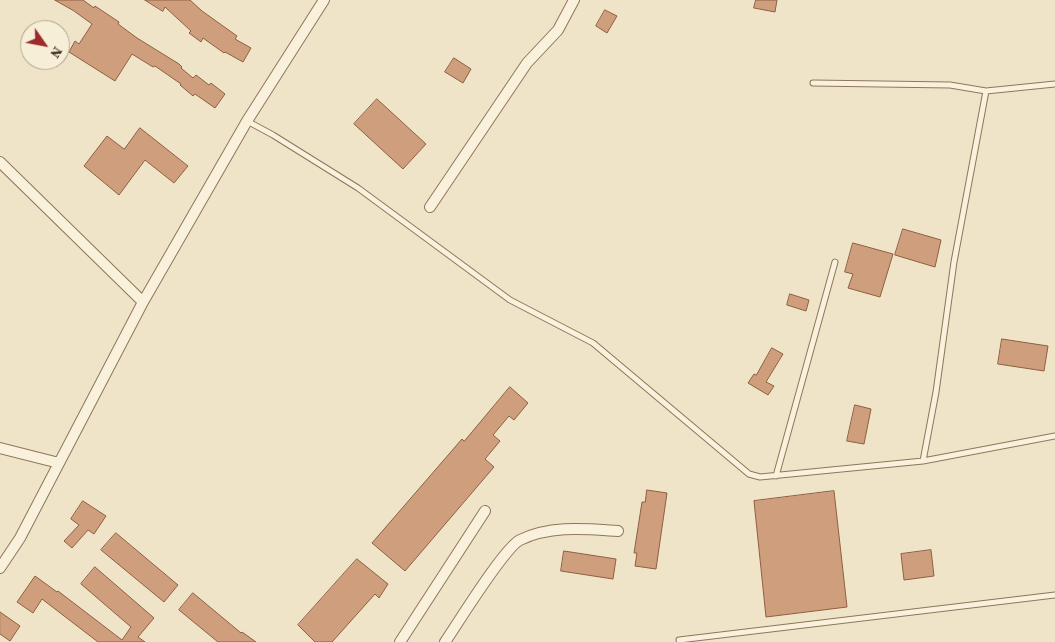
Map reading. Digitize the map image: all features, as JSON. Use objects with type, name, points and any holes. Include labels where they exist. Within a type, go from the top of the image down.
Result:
[{"type":"street","points":[[0,568],[20,538],[142,302],[247,121],[324,0]]},
{"type":"street","points":[[430,207],[527,63],[558,30],[574,0]]},
{"type":"street","points":[[0,162],[142,302]]},
{"type":"street","points":[[0,448],[60,463]]},
{"type":"street","points":[[400,642],[485,511]]},
{"type":"street","points":[[445,642],[502,558],[518,541],[546,532],[568,529],[618,531]]},
{"type":"lane","points":[[813,83],[950,85],[986,91],[1055,84]]},
{"type":"lane","points":[[923,461],[936,392],[953,272],[986,91]]},
{"type":"lane","points":[[247,121],[358,188],[510,300],[593,343],[749,474],[760,477],[776,476],[923,461],[1055,436]]},
{"type":"lane","points":[[776,476],[835,262]]},
{"type":"lane","points":[[679,640],[1055,596]]},
{"type":"building","points":[[55,0],[83,0],[94,8],[95,6],[119,22],[118,24],[137,38],[179,64],[193,78],[196,75],[209,85],[211,83],[225,94],[215,108],[195,94],[193,96],[181,84],[155,66],[153,67],[132,54],[115,81],[70,53],[75,41],[79,44],[92,24]]},
{"type":"building","points":[[145,0],[190,0],[237,36],[235,39],[251,48],[243,62],[224,53],[203,38],[201,42],[189,33],[191,31],[165,7],[163,11]]},
{"type":"building","points":[[756,0],[777,0],[775,12],[754,8]]},
{"type":"building","points":[[605,10],[617,16],[607,33],[596,26]]},
{"type":"building","points":[[454,58],[471,69],[463,83],[445,72]]},
{"type":"building","points":[[377,99],[426,144],[403,169],[354,124]]},
{"type":"building","points":[[140,128],[188,166],[174,183],[145,160],[119,195],[84,166],[107,136],[124,149]]},
{"type":"building","points":[[903,229],[941,240],[935,267],[895,255]]},
{"type":"building","points":[[853,243],[893,254],[880,297],[848,288],[853,274],[845,272]]},
{"type":"building","points":[[790,294],[809,300],[806,311],[787,305]]},
{"type":"building","points":[[1002,339],[1048,346],[1044,371],[998,364]]},
{"type":"building","points":[[772,348],[783,354],[766,382],[774,386],[768,395],[748,383],[754,374],[756,375]]},
{"type":"building","points":[[510,387],[528,403],[514,420],[509,416],[493,435],[500,441],[485,459],[494,467],[405,571],[372,543]]},
{"type":"building","points":[[855,405],[871,409],[864,444],[847,441]]},
{"type":"building","points":[[647,490],[667,493],[656,569],[635,566],[637,553],[634,553],[642,502],[645,502]]},
{"type":"building","points":[[834,491],[847,607],[766,617],[754,501]]},
{"type":"building","points":[[83,501],[106,516],[94,534],[88,530],[72,548],[64,541],[79,525],[71,519]]},
{"type":"building","points":[[116,533],[178,585],[164,602],[101,550]]},
{"type":"building","points":[[931,550],[934,576],[904,580],[901,554]]},
{"type":"building","points":[[564,551],[616,559],[613,579],[561,571]]},
{"type":"building","points":[[357,559],[388,584],[379,598],[375,594],[332,642],[315,642],[298,625]]},
{"type":"building","points":[[95,567],[154,618],[138,637],[145,642],[98,642],[42,599],[33,613],[17,602],[35,576],[58,591],[122,640],[131,627],[81,584]]},
{"type":"building","points":[[193,593],[241,633],[256,642],[218,642],[179,610]]},
{"type":"building","points":[[0,612],[20,626],[10,641],[0,634]]}]
